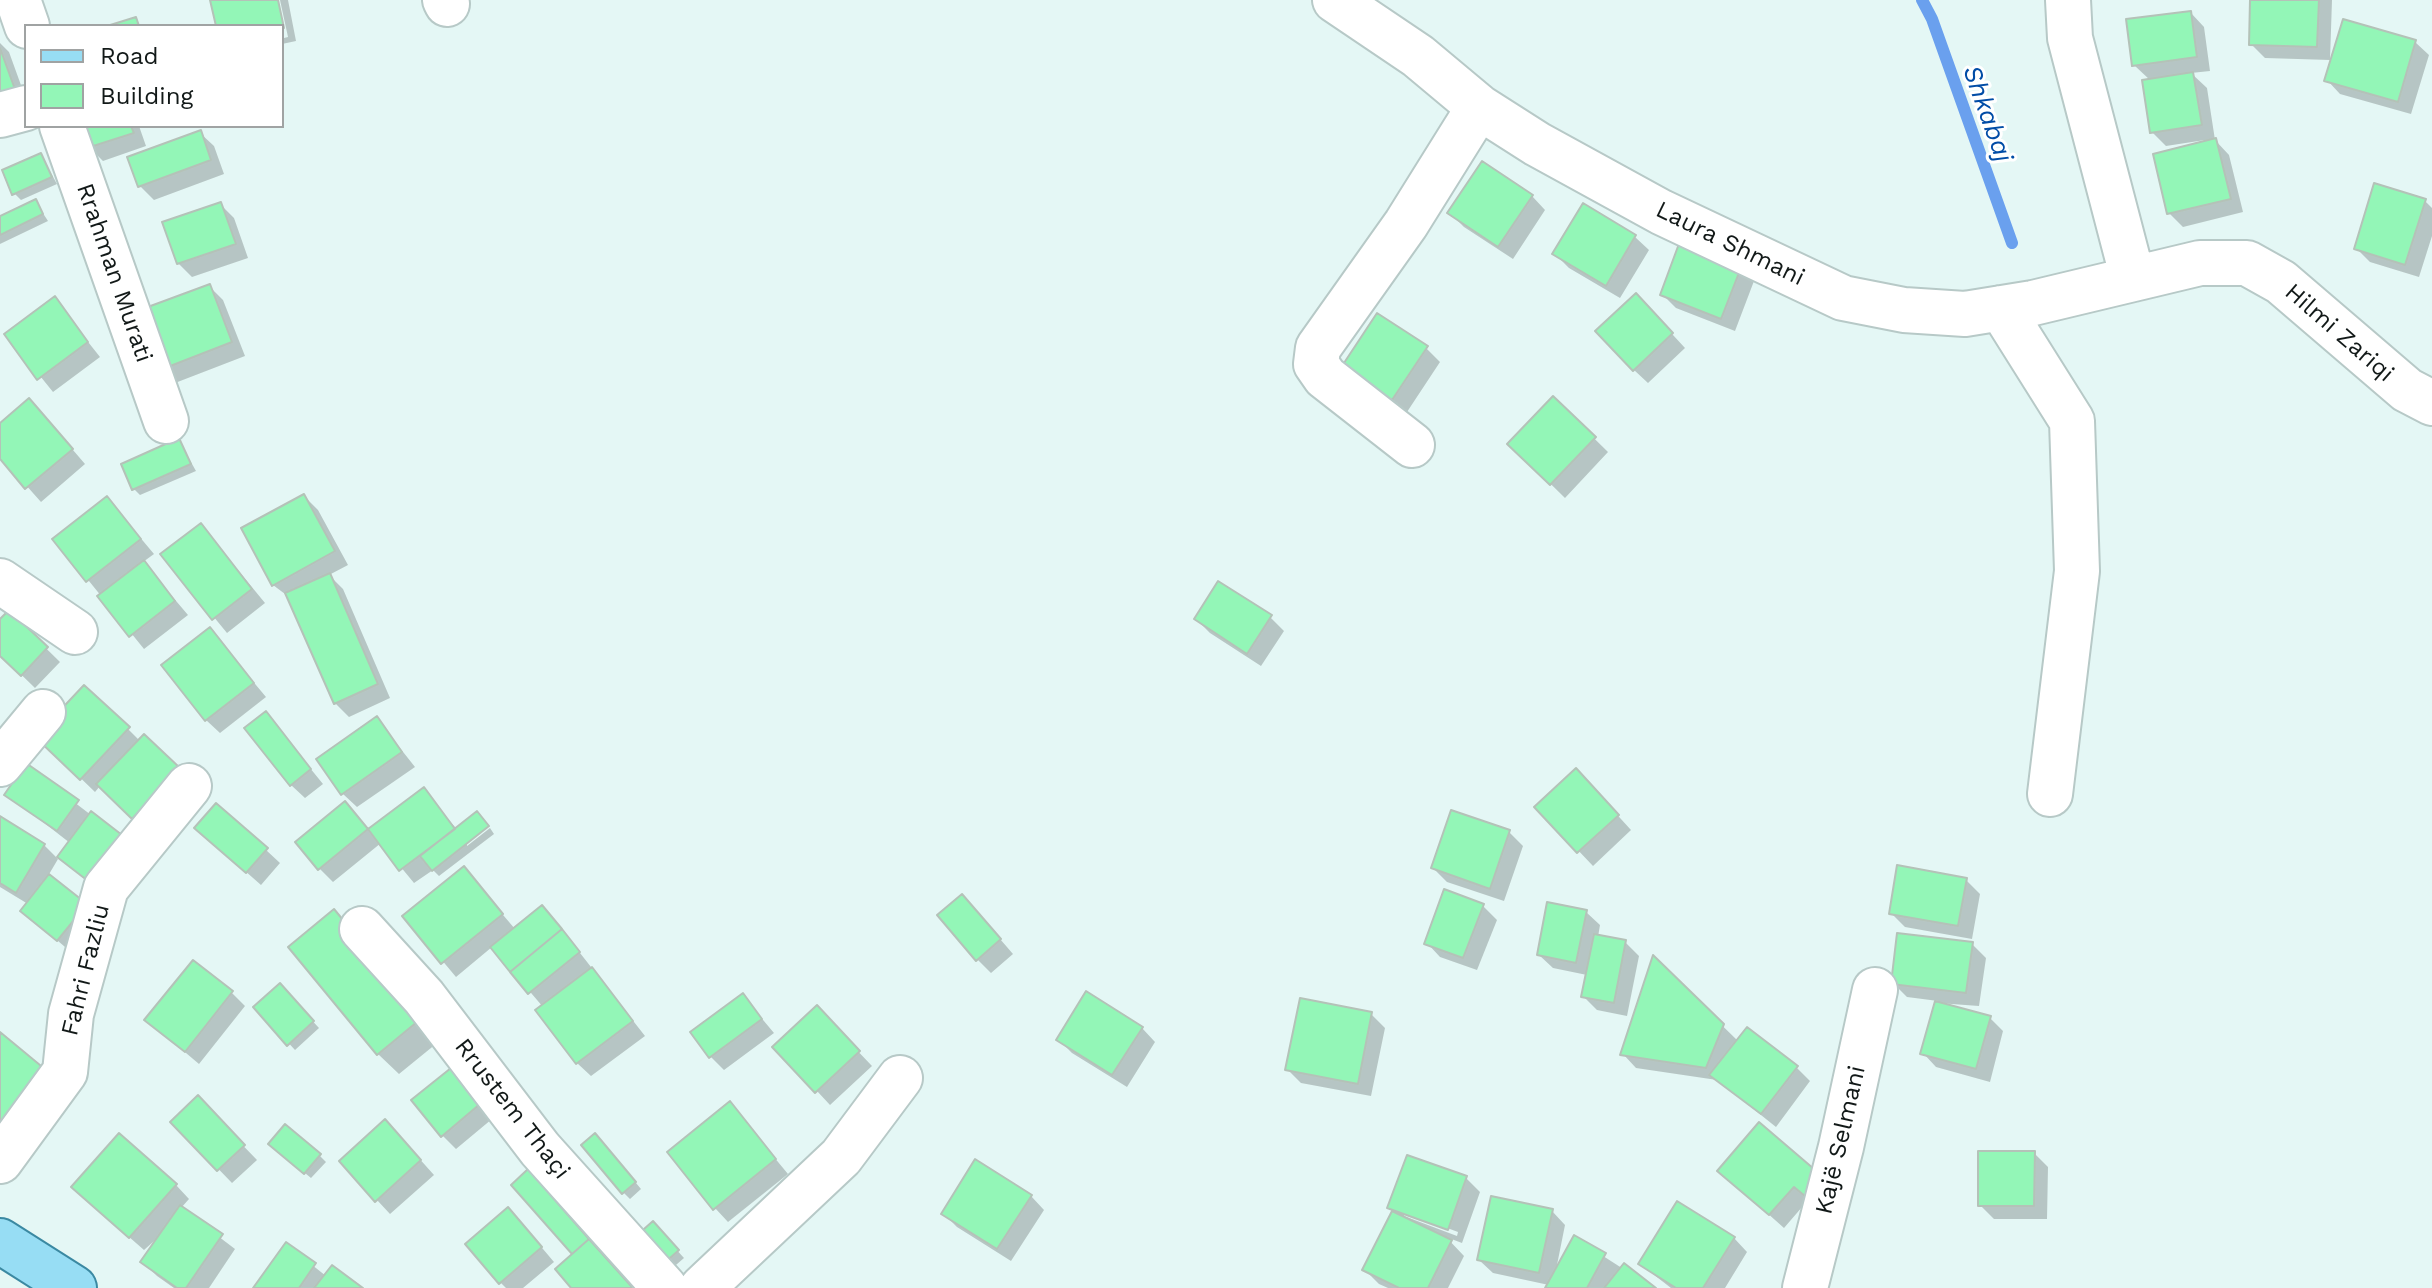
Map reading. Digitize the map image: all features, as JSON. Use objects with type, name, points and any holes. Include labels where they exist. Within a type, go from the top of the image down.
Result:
[{"type":"main road","points":[[0,1241],[74,1288]]},
{"type":"street","points":[[18,0],[26,24]]},
{"type":"street","name":"Laura Shmani","points":[[1335,0],[1418,56],[1479,107],[1661,212],[1843,298],[1965,314],[2200,263],[2247,263]]},
{"type":"street","points":[[2068,0],[2070,38],[2133,279]]},
{"type":"street","points":[[1412,445],[1325,377],[1316,364],[1318,348],[1406,224],[1479,107]]},
{"type":"street","points":[[0,115],[24,109]]},
{"type":"street","name":"Rrahman Murati","points":[[63,128],[166,421]]},
{"type":"street","name":"Hilmi Zariqi","points":[[2247,263],[2281,282],[2407,390],[2432,403]]},
{"type":"street","points":[[2001,308],[2072,421],[2077,571],[2050,794]]},
{"type":"street","points":[[0,581],[75,632]]},
{"type":"street","points":[[0,764],[43,712]]},
{"type":"street","name":"Fahri Fazliu","points":[[0,1161],[65,1072],[71,1014],[106,888],[189,786]]},
{"type":"street","name":"Rrustem Thaçi","points":[[362,929],[433,1008],[540,1149],[665,1288]]},
{"type":"street","name":"Kajë Selmani","points":[[1805,1288],[1841,1147],[1875,990]]},
{"type":"street","points":[[702,1288],[841,1157],[900,1078]]},
{"type":"building","points":[[210,0],[278,0],[283,24],[216,24]]},
{"type":"building","points":[[2250,0],[2319,0],[2317,47],[2249,45]]},
{"type":"building","points":[[2191,11],[2197,57],[2132,66],[2126,19]]},
{"type":"building","points":[[136,17],[138,24],[113,24]]},
{"type":"building","points":[[2343,19],[2416,40],[2398,102],[2324,81]]},
{"type":"building","points":[[0,48],[16,92],[0,97]]},
{"type":"building","points":[[2193,72],[2202,125],[2150,133],[2142,80]]},
{"type":"building","points":[[81,128],[132,128],[134,133],[87,148]]},
{"type":"building","points":[[201,130],[211,160],[138,187],[127,157]]},
{"type":"building","points":[[2216,138],[2231,199],[2167,214],[2153,154]]},
{"type":"building","points":[[41,153],[52,177],[12,195],[2,170]]},
{"type":"building","points":[[1482,161],[1533,195],[1498,247],[1447,213]]},
{"type":"building","points":[[2374,183],[2426,199],[2405,265],[2354,249]]},
{"type":"building","points":[[36,199],[43,214],[0,235],[0,216]]},
{"type":"building","points":[[221,202],[236,244],[177,264],[162,222]]},
{"type":"building","points":[[1583,203],[1636,235],[1606,286],[1552,254]]},
{"type":"building","points":[[1680,241],[1742,265],[1721,319],[1660,295]]},
{"type":"building","points":[[210,284],[232,342],[160,370],[137,311]]},
{"type":"building","points":[[1636,293],[1673,333],[1633,371],[1595,331]]},
{"type":"building","points":[[55,296],[88,342],[37,380],[4,334]]},
{"type":"building","points":[[1377,313],[1428,346],[1392,400],[1342,366]]},
{"type":"building","points":[[1553,396],[1596,437],[1550,485],[1507,444]]},
{"type":"building","points":[[29,398],[73,449],[25,489],[0,459],[0,423]]},
{"type":"building","points":[[179,438],[191,464],[132,490],[121,464]]},
{"type":"building","points":[[304,494],[335,551],[272,586],[241,528]]},
{"type":"building","points":[[107,496],[141,539],[86,582],[52,539]]},
{"type":"building","points":[[201,523],[252,589],[212,620],[160,554]]},
{"type":"building","points":[[144,560],[175,601],[129,637],[97,596]]},
{"type":"building","points":[[330,573],[378,684],[334,704],[285,593]]},
{"type":"building","points":[[1218,581],[1272,615],[1247,654],[1194,619]]},
{"type":"building","points":[[9,610],[48,647],[21,676],[0,656],[0,619]]},
{"type":"building","points":[[210,627],[254,683],[205,721],[161,665]]},
{"type":"building","points":[[84,685],[130,727],[80,780],[35,737]]},
{"type":"building","points":[[266,711],[311,769],[290,786],[244,728]]},
{"type":"building","points":[[377,716],[402,752],[341,795],[316,759]]},
{"type":"building","points":[[144,734],[180,768],[132,819],[96,784]]},
{"type":"building","points":[[26,763],[79,800],[57,831],[4,795]]},
{"type":"building","points":[[1576,768],[1619,815],[1577,853],[1534,807]]},
{"type":"building","points":[[424,787],[455,829],[399,871],[368,829]]},
{"type":"building","points":[[345,801],[368,829],[318,870],[295,842]]},
{"type":"building","points":[[216,803],[268,848],[246,873],[194,828]]},
{"type":"building","points":[[1451,810],[1510,830],[1490,889],[1431,868]]},
{"type":"building","points":[[91,811],[122,835],[88,881],[57,857]]},
{"type":"building","points":[[477,811],[489,826],[432,871],[420,856]]},
{"type":"building","points":[[0,816],[45,844],[16,893],[0,883]]},
{"type":"building","points":[[1897,865],[1967,878],[1958,926],[1889,914]]},
{"type":"building","points":[[464,866],[503,914],[441,964],[402,916]]},
{"type":"building","points":[[49,874],[87,904],[57,941],[20,911]]},
{"type":"building","points":[[1444,889],[1484,904],[1463,958],[1424,944]]},
{"type":"building","points":[[962,894],[1001,939],[976,961],[937,915]]},
{"type":"building","points":[[1547,902],[1587,910],[1576,963],[1537,955]]},
{"type":"building","points":[[542,905],[562,929],[510,972],[490,947]]},
{"type":"building","points":[[334,909],[423,1017],[377,1055],[288,947]]},
{"type":"building","points":[[562,929],[580,952],[528,994],[510,972]]},
{"type":"building","points":[[1897,933],[1973,942],[1966,993],[1891,984]]},
{"type":"building","points":[[1594,934],[1626,940],[1614,1003],[1581,997]]},
{"type":"building","points":[[1653,955],[1724,1024],[1706,1068],[1620,1055]]},
{"type":"building","points":[[193,960],[233,991],[185,1052],[144,1020]]},
{"type":"building","points":[[592,967],[633,1021],[576,1064],[535,1010]]},
{"type":"building","points":[[280,983],[314,1021],[287,1046],[253,1007]]},
{"type":"building","points":[[1086,991],[1143,1027],[1112,1075],[1056,1040]]},
{"type":"building","points":[[743,993],[762,1019],[709,1058],[690,1032]]},
{"type":"building","points":[[1300,998],[1372,1012],[1358,1084],[1285,1070]]},
{"type":"building","points":[[1935,1001],[1991,1016],[1976,1069],[1920,1054]]},
{"type":"building","points":[[817,1005],[860,1051],[815,1093],[772,1047]]},
{"type":"building","points":[[1747,1027],[1798,1066],[1761,1114],[1709,1075]]},
{"type":"building","points":[[0,1032],[52,1075],[0,1138]]},
{"type":"building","points":[[451,1068],[480,1104],[441,1137],[411,1100]]},
{"type":"building","points":[[198,1095],[245,1145],[217,1171],[170,1122]]},
{"type":"building","points":[[730,1101],[776,1159],[713,1210],[667,1152]]},
{"type":"building","points":[[385,1119],[421,1160],[375,1202],[339,1161]]},
{"type":"building","points":[[1759,1122],[1828,1181],[1811,1201],[1794,1187],[1769,1215],[1717,1171]]},
{"type":"building","points":[[285,1124],[321,1154],[304,1174],[268,1144]]},
{"type":"building","points":[[119,1133],[177,1184],[129,1238],[71,1187]]},
{"type":"building","points":[[595,1133],[636,1182],[622,1194],[581,1145]]},
{"type":"building","points":[[1978,1151],[2035,1151],[2034,1206],[1978,1206]]},
{"type":"building","points":[[1407,1155],[1467,1176],[1448,1230],[1387,1208]]},
{"type":"building","points":[[975,1159],[1032,1195],[997,1249],[941,1214]]},
{"type":"building","points":[[528,1169],[589,1239],[572,1254],[511,1185]]},
{"type":"building","points":[[1491,1196],[1553,1209],[1539,1273],[1477,1260]]},
{"type":"building","points":[[1677,1201],[1735,1237],[1703,1288],[1676,1288],[1638,1264]]},
{"type":"building","points":[[180,1205],[223,1234],[186,1288],[177,1288],[140,1262]]},
{"type":"building","points":[[508,1207],[542,1247],[499,1284],[465,1244]]},
{"type":"building","points":[[1392,1211],[1452,1240],[1428,1288],[1399,1288],[1362,1270]]},
{"type":"building","points":[[653,1221],[679,1250],[661,1266],[635,1237]]},
{"type":"building","points":[[1574,1235],[1606,1253],[1587,1288],[1545,1288]]},
{"type":"building","points":[[589,1239],[631,1288],[571,1288],[555,1269]]},
{"type":"building","points":[[286,1242],[316,1263],[299,1288],[253,1288]]},
{"type":"building","points":[[1624,1263],[1656,1288],[1604,1288]]},
{"type":"building","points":[[332,1265],[363,1288],[314,1288]]},
{"type":"waterway","name":"Shkabaj","points":[[1922,0],[1932,19],[2012,243]]}]
